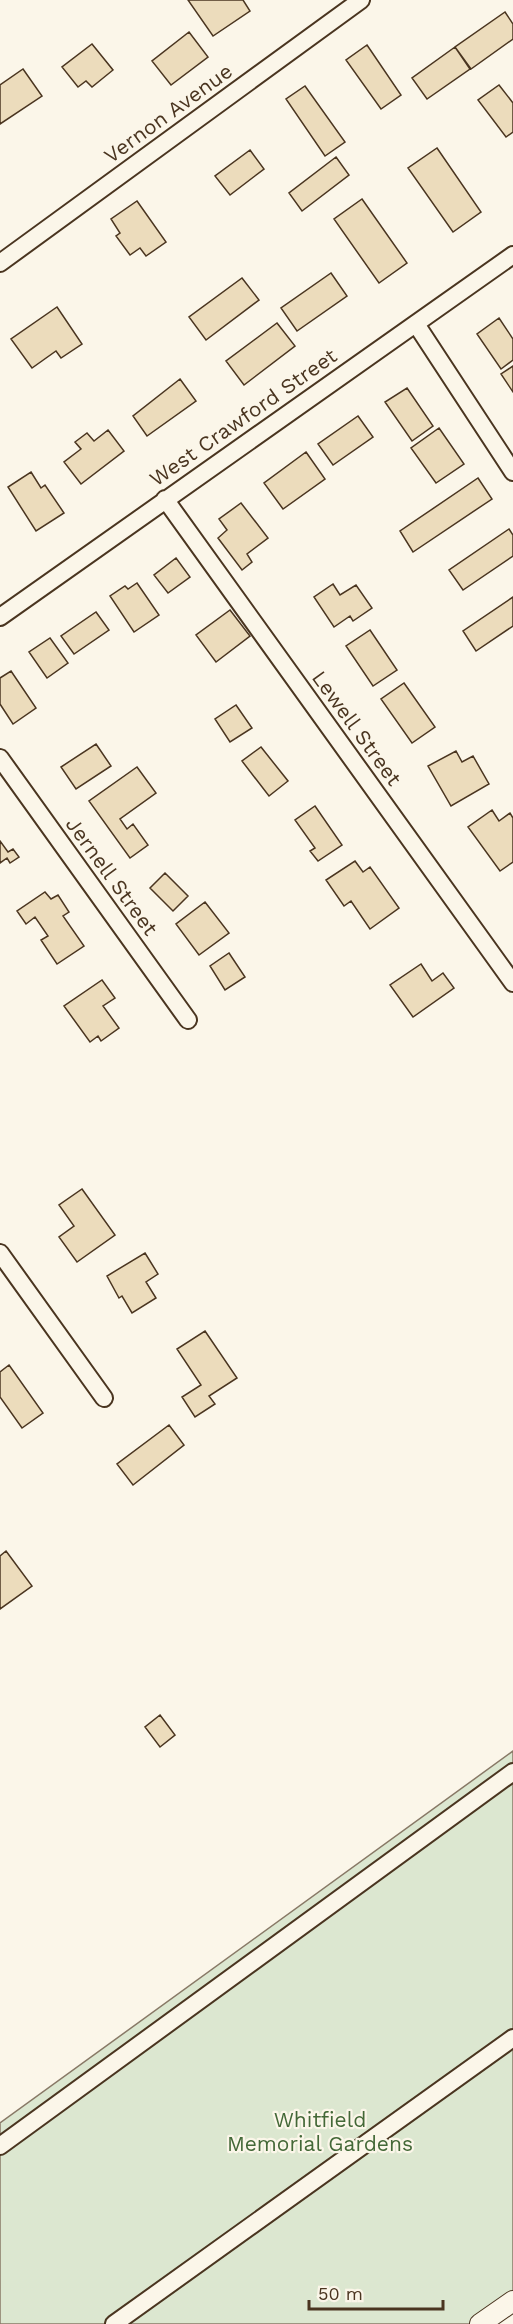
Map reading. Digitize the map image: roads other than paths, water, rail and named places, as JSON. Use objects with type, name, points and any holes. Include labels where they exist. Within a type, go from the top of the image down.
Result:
[{"type":"street","name":"Vernon Avenue","points":[[0,263],[361,0]]},
{"type":"street","name":"West Crawford Street","points":[[0,617],[513,255]]},
{"type":"street","points":[[416,324],[513,472]]},
{"type":"street","name":"Lewell Street","points":[[165,499],[513,983]]},
{"type":"street","name":"Jernell Street","points":[[0,758],[188,1020]]},
{"type":"street","points":[[0,1253],[104,1398]]},
{"type":"street","points":[[0,2146],[513,1772]]},
{"type":"street","points":[[114,2324],[513,2038]]},
{"type":"street","points":[[480,2324],[513,2301]]},
{"type":"park label","name":"Whitfield Memorial Gardens","points":[[320,2131]]}]
